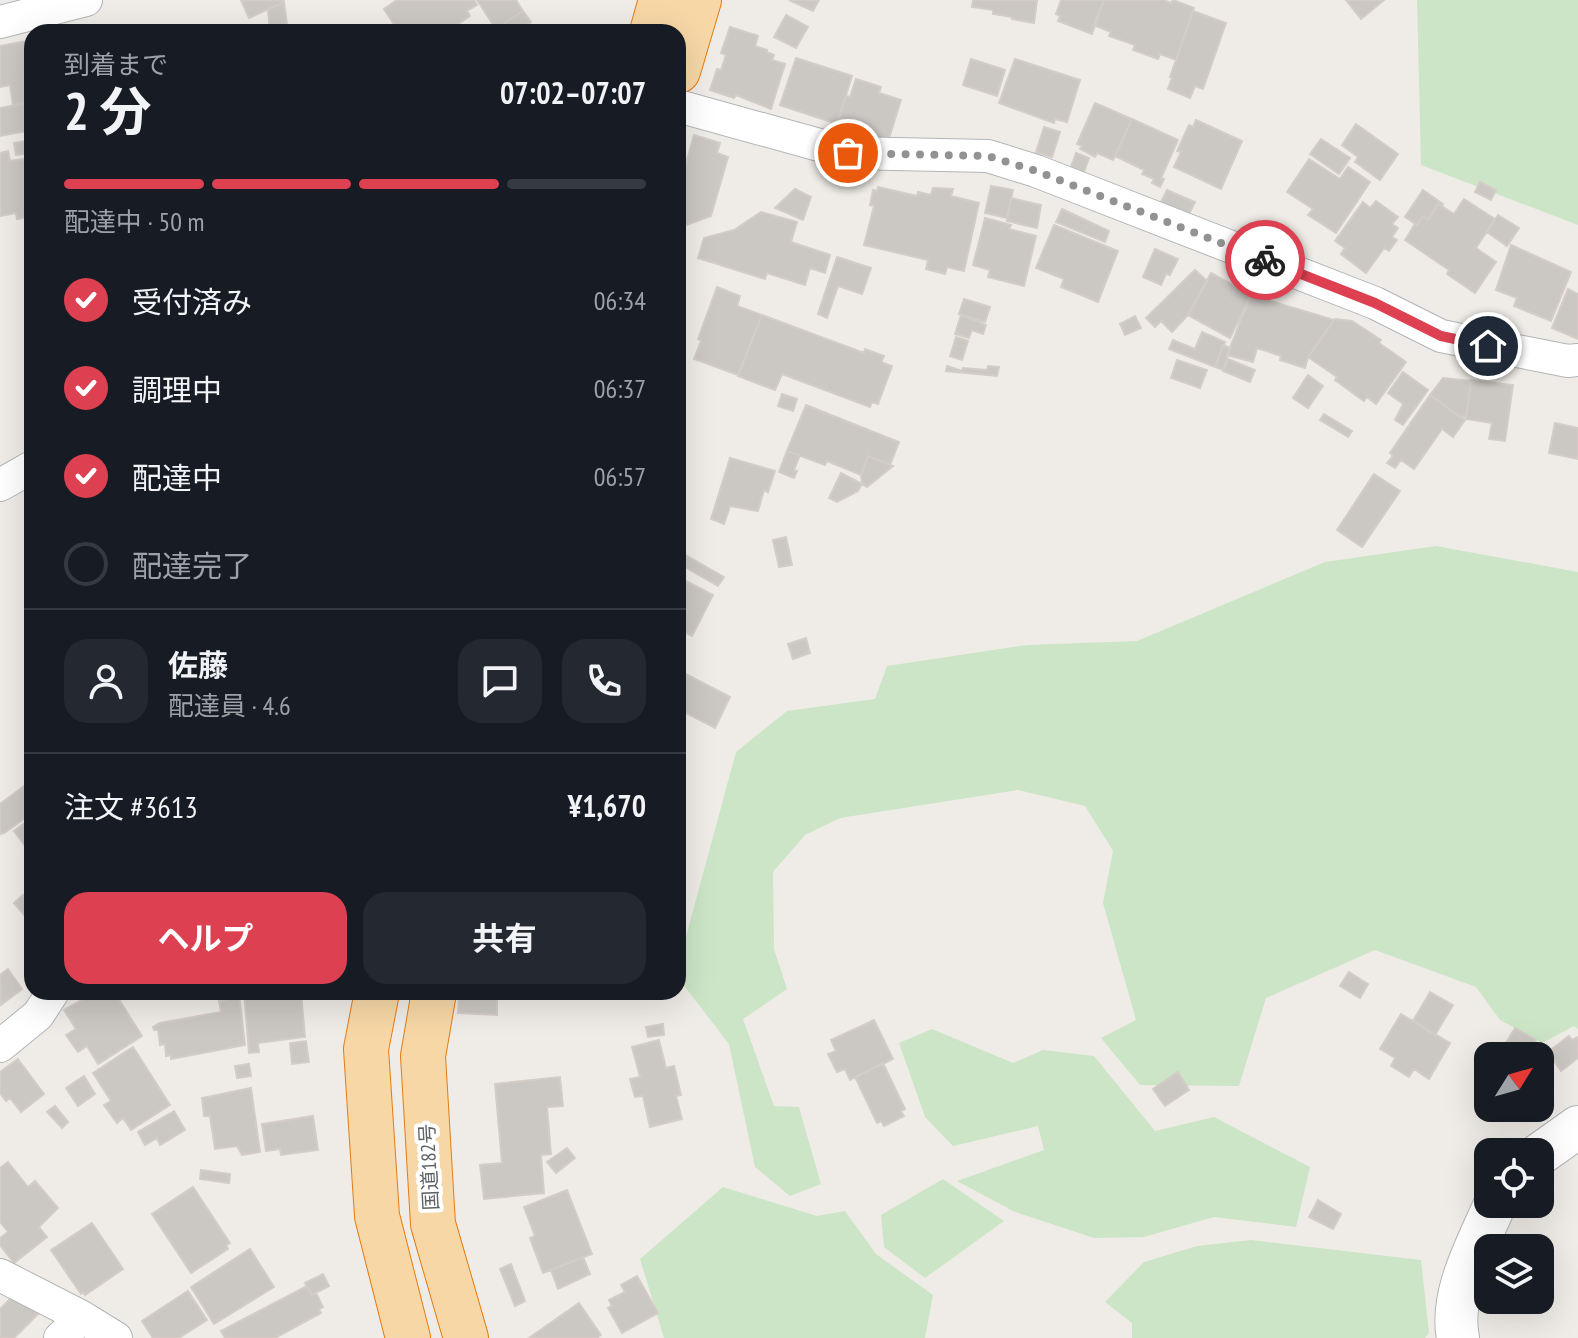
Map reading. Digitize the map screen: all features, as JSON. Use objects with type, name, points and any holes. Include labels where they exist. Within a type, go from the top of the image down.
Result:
[{"type":"highway","points":[[654,24],[661,0]]},
{"type":"highway","points":[[686,44],[699,0]]},
{"type":"highway","points":[[375,1000],[366,1049],[377,1216],[408,1338]]},
{"type":"highway","name":"国道182号","points":[[433,1000],[423,1056],[433,1224],[466,1338]]},
{"type":"street","points":[[0,22],[86,0]]},
{"type":"street","points":[[686,108],[848,153],[988,156],[1036,171],[1375,303],[1441,336],[1568,361],[1578,360]]},
{"type":"street","points":[[0,485],[24,472]]},
{"type":"street","points":[[0,1046],[38,1015],[48,1000]]},
{"type":"street","points":[[1554,1144],[1578,1127]]},
{"type":"street","points":[[1458,1338],[1459,1298],[1489,1218]]},
{"type":"street","points":[[0,1275],[71,1327],[116,1338]]},
{"type":"green space","points":[[1417,0],[1578,0],[1578,225],[1421,165]]},
{"type":"green space","points":[[1436,546],[1578,572],[1578,1029],[1574,1026],[1540,1042],[1500,1020],[1476,987],[1375,950],[1266,998],[1239,1086],[1140,1085],[1101,1038],[1136,1020],[1103,903],[1113,851],[1085,806],[1018,790],[840,818],[805,835],[773,872],[774,949],[787,989],[743,1019],[774,1106],[799,1107],[821,1184],[790,1196],[755,1167],[729,1044],[686,988],[686,936],[736,752],[787,711],[875,699],[887,666],[1027,645],[1137,641],[1325,562]]},
{"type":"green space","points":[[932,1029],[1013,1063],[1043,1050],[1094,1056],[1155,1131],[1214,1117],[1310,1167],[1296,1227],[1214,1217],[1144,1237],[1094,1238],[1015,1212],[957,1181],[1044,1150],[1038,1126],[953,1146],[925,1117],[899,1043]]},
{"type":"green space","points":[[943,1179],[1004,1221],[925,1278],[884,1247],[881,1215]]},
{"type":"green space","points":[[723,1187],[817,1216],[845,1211],[876,1254],[933,1295],[925,1338],[664,1338],[640,1259]]},
{"type":"green space","points":[[1251,1240],[1421,1260],[1429,1333],[1425,1338],[1132,1338],[1132,1323],[1105,1302],[1144,1262],[1197,1246]]},
{"type":"building","points":[[241,0],[283,0],[284,2],[249,18]]},
{"type":"building","points":[[397,0],[474,0],[477,5],[467,11],[470,16],[458,24],[394,24],[384,9]]},
{"type":"building","points":[[477,0],[516,0],[523,11],[504,24],[493,24]]},
{"type":"building","points":[[789,0],[819,0],[813,11]]},
{"type":"building","points":[[973,0],[1037,0],[1034,23],[972,7]]},
{"type":"building","points":[[1061,0],[1104,0],[1092,34],[1058,21],[1060,16],[1056,14]]},
{"type":"building","points":[[1104,0],[1163,0],[1171,3],[1173,0],[1194,8],[1176,60],[1160,54],[1158,59],[1133,50],[1135,45],[1109,36],[1111,32],[1094,25]]},
{"type":"building","points":[[1346,0],[1384,0],[1361,19]]},
{"type":"building","points":[[284,2],[287,24],[269,24],[268,10]]},
{"type":"building","points":[[523,11],[531,22],[528,24],[504,24]]},
{"type":"building","points":[[1193,11],[1226,23],[1203,89],[1195,86],[1190,98],[1168,89]]},
{"type":"building","points":[[786,15],[808,27],[796,48],[774,37]]},
{"type":"building","points":[[730,27],[758,36],[755,46],[774,55],[772,60],[785,64],[771,109],[736,95],[734,98],[710,90],[726,55],[721,53]]},
{"type":"building","points":[[24,42],[24,103],[13,105],[10,85],[0,87],[0,46]]},
{"type":"building","points":[[796,58],[852,76],[837,124],[780,105]]},
{"type":"building","points":[[971,59],[1005,70],[997,96],[963,85]]},
{"type":"building","points":[[1015,59],[1080,80],[1067,122],[1055,119],[1054,123],[999,103]]},
{"type":"building","points":[[856,79],[881,87],[879,93],[901,100],[887,145],[839,127],[846,96],[850,97]]},
{"type":"building","points":[[1095,103],[1132,119],[1113,160],[1097,153],[1095,157],[1077,144]]},
{"type":"building","points":[[24,104],[24,132],[0,136],[0,108]]},
{"type":"building","points":[[1132,119],[1178,140],[1160,187],[1152,183],[1154,179],[1142,174],[1144,170],[1115,156]]},
{"type":"building","points":[[1196,120],[1242,141],[1221,189],[1174,167],[1181,152],[1177,151],[1189,125],[1193,127]]},
{"type":"building","points":[[1356,124],[1398,154],[1380,180],[1355,162],[1358,157],[1342,145]]},
{"type":"building","points":[[1044,127],[1060,132],[1052,157],[1036,152]]},
{"type":"building","points":[[694,135],[720,143],[717,153],[728,157],[711,216],[686,225],[686,164]]},
{"type":"building","points":[[1321,139],[1350,158],[1339,174],[1310,154]]},
{"type":"building","points":[[24,141],[24,154],[16,155],[14,143]]},
{"type":"building","points":[[8,151],[10,161],[24,159],[24,218],[17,219],[16,213],[0,216],[0,153]]},
{"type":"building","points":[[1076,153],[1089,158],[1084,172],[1071,167]]},
{"type":"building","points":[[1309,159],[1340,179],[1348,167],[1370,182],[1336,233],[1308,215],[1313,209],[1287,192]]},
{"type":"building","points":[[1480,182],[1496,190],[1491,200],[1475,192]]},
{"type":"building","points":[[991,186],[1013,190],[1007,218],[985,213]]},
{"type":"building","points":[[878,187],[917,196],[918,192],[931,195],[933,188],[953,189],[951,196],[979,203],[964,271],[947,267],[945,274],[926,269],[928,260],[864,245],[874,206],[870,205],[873,190],[877,191]]},
{"type":"building","points":[[795,189],[811,197],[803,220],[775,208]]},
{"type":"building","points":[[1167,190],[1195,202],[1188,216],[1160,204]]},
{"type":"building","points":[[1423,190],[1443,204],[1438,204],[1428,220],[1423,216],[1417,225],[1405,217]]},
{"type":"building","points":[[1011,198],[1041,205],[1037,228],[1007,221]]},
{"type":"building","points":[[1464,199],[1495,219],[1476,248],[1496,262],[1475,293],[1447,274],[1449,270],[1405,240],[1423,216],[1428,220],[1438,204],[1454,214]]},
{"type":"building","points":[[1376,201],[1398,217],[1392,224],[1398,228],[1392,237],[1397,240],[1389,251],[1384,248],[1366,273],[1341,254],[1345,248],[1335,241],[1363,202],[1370,208]]},
{"type":"building","points":[[1062,209],[1109,231],[1105,242],[1056,222]]},
{"type":"building","points":[[761,212],[797,222],[791,242],[830,255],[825,273],[810,268],[805,285],[767,273],[765,279],[698,258],[704,238],[734,230]]},
{"type":"building","points":[[1498,215],[1519,228],[1507,246],[1487,232]]},
{"type":"building","points":[[985,218],[1036,236],[1024,286],[988,277],[990,270],[973,265]]},
{"type":"building","points":[[1054,225],[1118,251],[1098,302],[1061,287],[1064,279],[1036,268]]},
{"type":"building","points":[[1511,245],[1571,272],[1551,321],[1514,306],[1517,298],[1496,290]]},
{"type":"building","points":[[1155,249],[1178,259],[1161,285],[1143,277]]},
{"type":"building","points":[[837,257],[871,268],[862,294],[838,286],[827,318],[818,314]]},
{"type":"building","points":[[1195,270],[1207,281],[1188,315],[1172,332],[1161,321],[1155,327],[1146,318]]},
{"type":"building","points":[[1211,273],[1251,295],[1230,338],[1188,315]]},
{"type":"building","points":[[717,287],[740,296],[737,306],[762,315],[738,375],[694,359]]},
{"type":"building","points":[[1568,289],[1578,294],[1578,339],[1552,328]]},
{"type":"building","points":[[1251,295],[1334,320],[1308,357],[1305,368],[1257,348],[1253,362],[1227,355]]},
{"type":"building","points":[[964,299],[990,307],[985,322],[959,314]]},
{"type":"building","points":[[762,315],[864,353],[865,349],[884,356],[881,362],[892,366],[878,404],[872,402],[870,407],[782,374],[775,390],[738,376]]},
{"type":"building","points":[[961,315],[986,325],[983,334],[972,330],[969,338],[955,334]]},
{"type":"building","points":[[1135,316],[1141,328],[1125,335],[1120,324]]},
{"type":"building","points":[[1335,319],[1352,321],[1381,340],[1379,343],[1406,362],[1376,404],[1367,397],[1364,401],[1308,357]]},
{"type":"building","points":[[1202,332],[1225,342],[1215,367],[1169,349],[1173,340],[1195,349]]},
{"type":"building","points":[[956,337],[968,341],[962,360],[950,356]]},
{"type":"building","points":[[1223,345],[1230,348],[1223,370],[1215,367]]},
{"type":"building","points":[[1228,359],[1255,370],[1250,382],[1223,371]]},
{"type":"building","points":[[1177,360],[1207,370],[1200,388],[1171,378]]},
{"type":"building","points":[[947,366],[962,371],[963,368],[987,370],[988,366],[999,367],[997,376],[946,371]]},
{"type":"building","points":[[1403,372],[1428,390],[1403,425],[1395,420],[1403,404],[1388,393]]},
{"type":"building","points":[[1308,375],[1323,386],[1308,408],[1293,398]]},
{"type":"building","points":[[1443,378],[1471,381],[1466,416],[1460,417],[1430,395]]},
{"type":"building","points":[[1471,380],[1513,385],[1505,441],[1489,439],[1492,423],[1466,419]]},
{"type":"building","points":[[782,394],[797,399],[793,411],[778,406]]},
{"type":"building","points":[[1430,395],[1465,420],[1453,437],[1442,429],[1414,469],[1401,460],[1395,468],[1387,463],[1393,456],[1390,453]]},
{"type":"building","points":[[806,405],[899,442],[890,465],[868,456],[861,475],[827,461],[825,465],[787,451]]},
{"type":"building","points":[[1324,414],[1352,431],[1348,437],[1320,420]]},
{"type":"building","points":[[1555,423],[1578,428],[1578,459],[1549,453]]},
{"type":"building","points":[[787,451],[800,455],[794,478],[779,472]]},
{"type":"building","points":[[868,456],[893,466],[867,487],[862,484],[861,475]]},
{"type":"building","points":[[730,458],[775,471],[768,492],[764,490],[758,511],[730,506],[724,524],[711,519]]},
{"type":"building","points":[[841,473],[862,484],[858,491],[837,502],[829,498]]},
{"type":"building","points":[[1374,474],[1400,491],[1362,547],[1337,530]]},
{"type":"building","points":[[786,537],[792,565],[779,567],[773,540]]},
{"type":"building","points":[[686,555],[724,577],[718,586],[686,568]]},
{"type":"building","points":[[686,581],[713,595],[692,636],[686,633]]},
{"type":"building","points":[[806,638],[810,653],[793,659],[788,644]]},
{"type":"building","points":[[686,674],[730,697],[715,728],[686,713]]},
{"type":"building","points":[[24,786],[24,819],[0,834],[0,804]]},
{"type":"building","points":[[24,824],[24,845],[14,831]]},
{"type":"building","points":[[24,896],[24,915],[14,903]]},
{"type":"building","points":[[8,969],[22,989],[1,1005],[0,975]]},
{"type":"building","points":[[1349,972],[1368,984],[1360,998],[1340,986]]},
{"type":"building","points":[[1430,992],[1453,1005],[1435,1035],[1413,1021]]},
{"type":"building","points":[[81,1000],[119,1000],[142,1036],[98,1064],[87,1046],[78,1052],[66,1035],[76,1029],[64,1010]]},
{"type":"building","points":[[240,1000],[245,1045],[171,1059],[171,1055],[166,1056],[165,1044],[160,1045],[158,1030],[153,1027],[221,1012],[219,1001]]},
{"type":"building","points":[[245,1000],[302,1000],[305,1037],[258,1043],[259,1052],[249,1053]]},
{"type":"building","points":[[459,1000],[497,1000],[497,1015],[458,1013]]},
{"type":"building","points":[[1401,1014],[1450,1043],[1429,1079],[1414,1069],[1409,1077],[1391,1066],[1395,1058],[1380,1049]]},
{"type":"building","points":[[874,1020],[893,1059],[850,1080],[845,1069],[837,1072],[828,1054],[836,1051],[831,1040]]},
{"type":"building","points":[[663,1024],[664,1035],[648,1037],[646,1027]]},
{"type":"building","points":[[1515,1028],[1536,1040],[1535,1042],[1506,1042]]},
{"type":"building","points":[[1569,1036],[1572,1040],[1578,1037],[1578,1058],[1561,1071],[1554,1061],[1554,1047]]},
{"type":"building","points":[[659,1040],[666,1068],[674,1066],[681,1095],[676,1096],[682,1119],[650,1127],[643,1096],[635,1097],[630,1079],[640,1077],[632,1047]]},
{"type":"building","points":[[306,1041],[309,1062],[292,1064],[290,1043]]},
{"type":"building","points":[[133,1047],[170,1105],[131,1130],[123,1118],[117,1123],[104,1105],[111,1101],[93,1073]]},
{"type":"building","points":[[18,1059],[44,1094],[21,1112],[10,1098],[6,1101],[0,1093],[0,1072]]},
{"type":"building","points":[[883,1063],[905,1109],[901,1111],[904,1116],[884,1126],[881,1121],[877,1123],[855,1077]]},
{"type":"building","points":[[249,1064],[251,1076],[237,1078],[235,1066]]},
{"type":"building","points":[[1178,1072],[1189,1090],[1165,1106],[1153,1089]]},
{"type":"building","points":[[84,1076],[95,1094],[78,1106],[66,1088]]},
{"type":"building","points":[[560,1077],[563,1106],[547,1107],[551,1154],[541,1155],[544,1193],[484,1199],[480,1165],[502,1163],[495,1084]]},
{"type":"building","points":[[251,1088],[260,1152],[242,1155],[237,1146],[215,1149],[210,1116],[204,1116],[202,1098]]},
{"type":"building","points":[[55,1106],[68,1122],[62,1128],[47,1112]]},
{"type":"building","points":[[174,1111],[185,1130],[160,1145],[157,1138],[145,1145],[138,1132]]},
{"type":"building","points":[[313,1116],[318,1150],[281,1155],[280,1149],[266,1151],[262,1124]]},
{"type":"building","points":[[567,1148],[575,1158],[556,1173],[547,1162]]},
{"type":"building","points":[[8,1162],[28,1187],[35,1181],[58,1208],[39,1227],[47,1237],[14,1263],[0,1245],[0,1238],[8,1232],[0,1222],[0,1168]]},
{"type":"building","points":[[201,1170],[230,1174],[229,1183],[200,1179]]},
{"type":"building","points":[[193,1187],[230,1243],[226,1245],[228,1249],[191,1273],[152,1214]]},
{"type":"building","points":[[567,1190],[592,1254],[543,1273],[530,1238],[535,1236],[524,1207]]},
{"type":"building","points":[[1318,1200],[1341,1214],[1333,1229],[1309,1217]]},
{"type":"building","points":[[92,1223],[123,1269],[85,1295],[83,1292],[81,1294],[51,1250]]},
{"type":"building","points":[[250,1249],[274,1287],[214,1324],[191,1287]]},
{"type":"building","points":[[583,1257],[590,1274],[558,1289],[551,1270]]},
{"type":"building","points":[[511,1264],[525,1301],[515,1306],[500,1269]]},
{"type":"building","points":[[323,1274],[329,1286],[312,1295],[305,1283]]},
{"type":"building","points":[[637,1276],[658,1313],[622,1333],[608,1308],[612,1306],[609,1300],[625,1292],[621,1285]]},
{"type":"building","points":[[307,1286],[312,1295],[316,1293],[323,1307],[319,1309],[321,1313],[275,1338],[225,1338],[221,1331]]},
{"type":"building","points":[[188,1291],[207,1320],[179,1338],[153,1338],[142,1321]]},
{"type":"building","points":[[17,1292],[38,1314],[14,1338],[0,1338],[0,1309]]},
{"type":"building","points":[[579,1303],[601,1335],[597,1338],[529,1338]]},
{"type":"way so far","points":[[848,153],[988,156],[1036,171],[1265,260]]},
{"type":"route","points":[[1265,260],[1375,303],[1441,336],[1488,346]]}]
